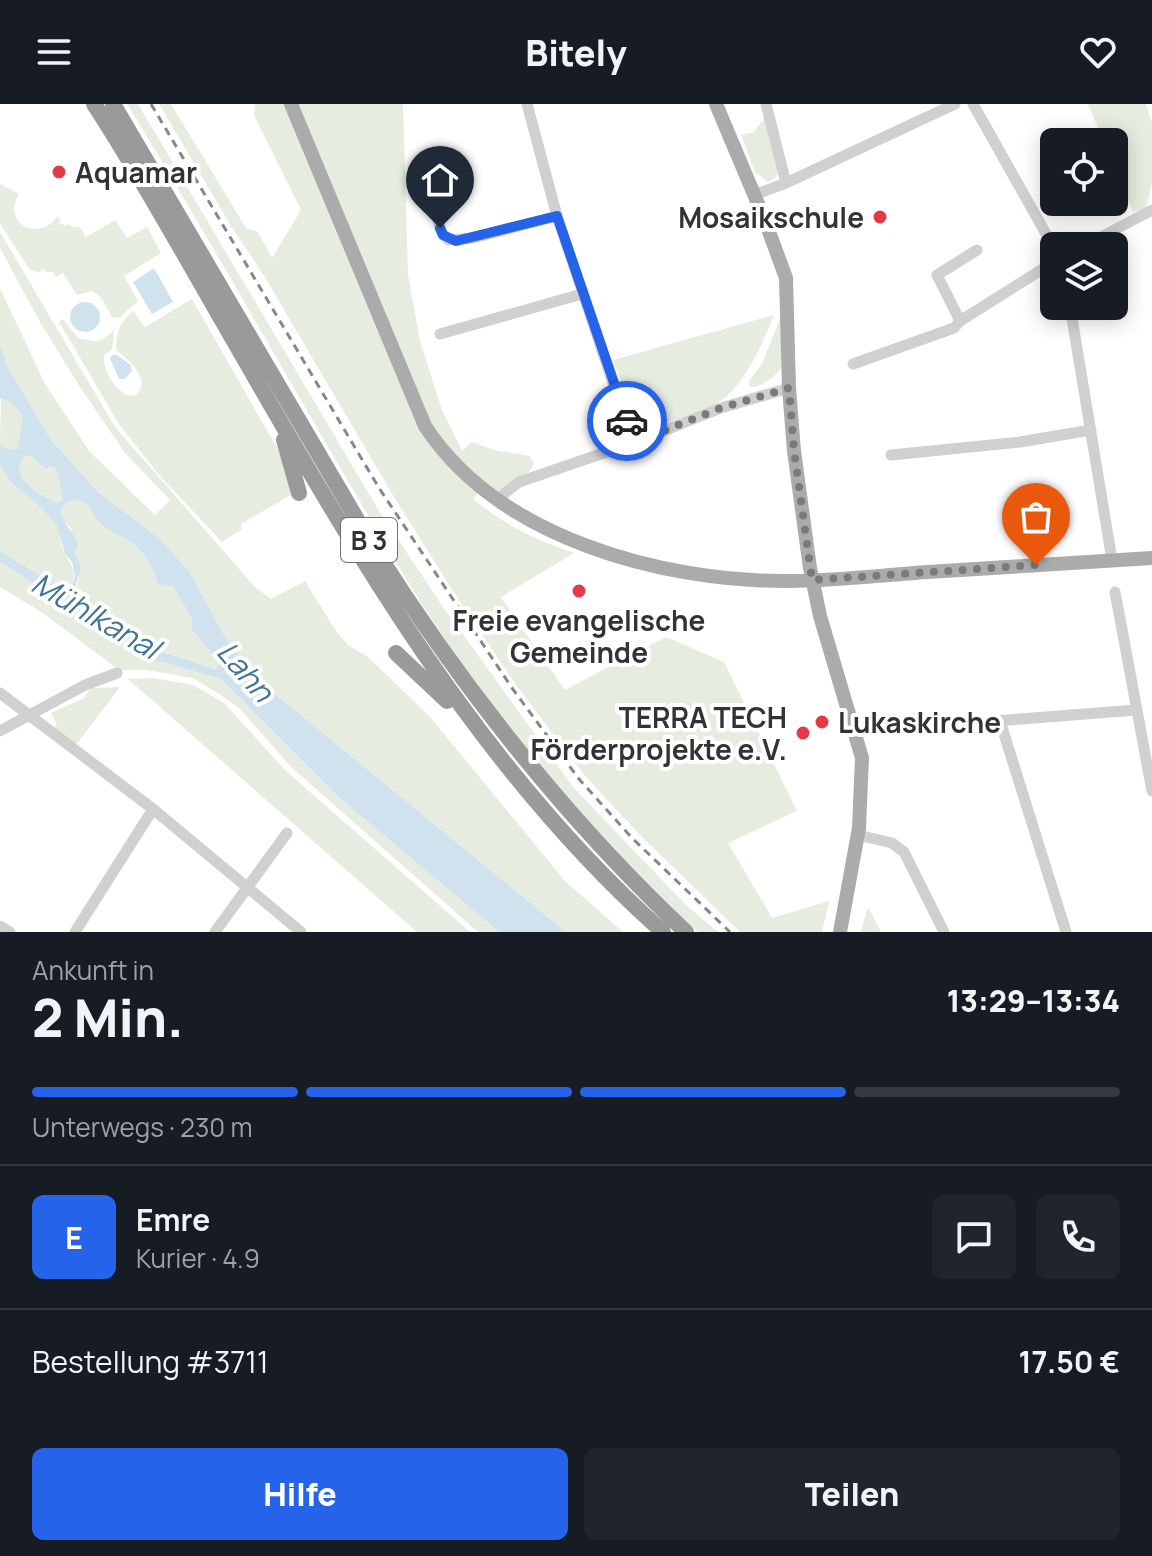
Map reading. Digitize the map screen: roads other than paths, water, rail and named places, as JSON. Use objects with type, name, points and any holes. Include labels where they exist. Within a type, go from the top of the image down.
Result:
[{"type":"highway","name":"B 3","points":[[94,104],[137,172],[364,562],[443,684],[535,800],[613,884],[663,932]]},
{"type":"highway","name":"B 3","points":[[113,104],[415,613],[512,744],[568,811],[626,874],[686,932]]},
{"type":"highway","points":[[277,416],[299,493]]},
{"type":"highway","points":[[396,653],[480,733]]},
{"type":"main road","points":[[291,104],[416,409],[443,452],[496,500],[521,516],[580,543],[660,566],[718,577],[812,580],[1152,558]]},
{"type":"main road","points":[[716,104],[786,278],[794,451],[812,580],[862,758],[858,835],[840,932]]},
{"type":"street","points":[[527,104],[557,216],[633,443]]},
{"type":"street","points":[[766,104],[786,183]]},
{"type":"street","points":[[754,195],[955,104]]},
{"type":"street","points":[[973,104],[1045,232]]},
{"type":"street","points":[[427,166],[440,228],[449,240],[473,238],[557,216]]},
{"type":"street","points":[[1110,232],[1152,210]]},
{"type":"street","points":[[960,321],[937,275],[977,250]]},
{"type":"street","points":[[853,364],[954,328],[960,321],[1040,271]]},
{"type":"street","points":[[440,334],[582,294]]},
{"type":"street","points":[[1072,320],[1112,560]]},
{"type":"street","points":[[496,500],[519,482],[633,443],[721,408],[789,388]]},
{"type":"street","points":[[891,455],[992,445],[1091,430]]},
{"type":"street","points":[[1115,592],[1152,791]]},
{"type":"street","points":[[0,731],[85,685],[117,673]]},
{"type":"street","points":[[0,693],[153,809],[301,932]]},
{"type":"street","points":[[880,730],[1136,710]]},
{"type":"street","points":[[1000,721],[1066,932]]},
{"type":"street","points":[[75,932],[153,809]]},
{"type":"street","points":[[215,932],[287,833]]},
{"type":"street","points":[[858,835],[892,843],[904,852],[944,932]]},
{"type":"street","points":[[0,926],[10,932]]},
{"type":"water","points":[[154,268],[173,302],[152,314],[133,282]]},
{"type":"water","points":[[85,302],[91,303],[99,311],[99,323],[91,331],[85,332],[79,331],[71,323],[70,317],[71,311],[79,303]]},
{"type":"water","points":[[0,344],[8,367],[51,440],[98,492],[159,538],[189,571],[229,644],[263,684],[566,932],[499,932],[335,794],[221,679],[159,661],[0,562],[0,551],[70,594],[75,577],[57,526],[43,509],[11,482],[0,465],[0,444],[4,448],[17,450],[23,416],[11,402],[0,398]],"holes":[[[26,455],[46,469],[50,466],[56,469],[63,500],[56,503],[27,484],[19,470]],[[75,499],[90,506],[103,526],[140,550],[158,584],[173,586],[192,619],[192,630],[217,659],[219,665],[215,669],[163,652],[72,596],[81,569],[75,553],[78,543],[60,511],[66,503]]]},
{"type":"water","points":[[112,355],[131,365],[132,371],[125,379],[119,379],[110,359]]},
{"type":"railway","points":[[151,104],[379,488],[512,688],[579,779],[632,838],[730,932]]},
{"type":"place","name":"Aquamar","points":[[59,172]]},
{"type":"place","name":"Mosaikschule","points":[[880,217]]},
{"type":"place","name":"Freie evangelische Gemeinde","points":[[579,591]]},
{"type":"place","name":"Lukaskirche","points":[[822,722]]},
{"type":"place","name":"TERRA TECH Förderprojekte e.V.","points":[[803,733]]},
{"type":"water label","name":"Mühlkanal","points":[[96,615]]},
{"type":"water label","name":"Lahn","points":[[246,671]]}]
